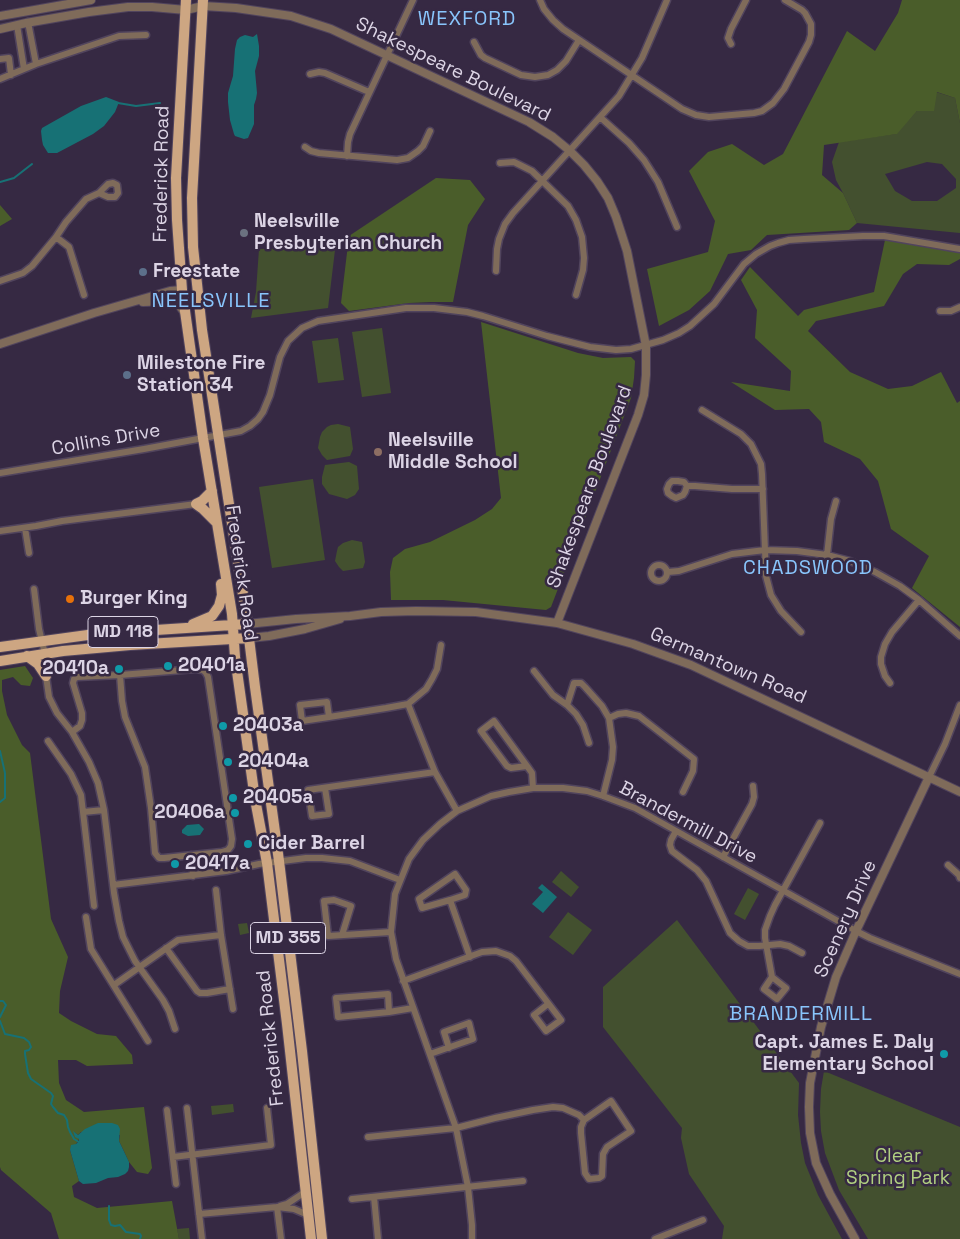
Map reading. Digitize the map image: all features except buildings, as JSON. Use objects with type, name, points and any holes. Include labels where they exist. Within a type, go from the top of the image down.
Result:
[{"type":"main road","name":"Frederick Road","points":[[203,3],[192,198],[194,247],[202,330],[247,624],[278,861],[302,1051],[322,1239]]},
{"type":"main road","name":"Frederick Road","points":[[186,5],[176,178],[182,290],[203,438],[224,561],[255,799],[267,863],[288,1024],[310,1239]]},
{"type":"main road","points":[[182,290],[188,294],[191,300],[202,330]]},
{"type":"main road","points":[[212,491],[196,504],[217,523]]},
{"type":"main road","points":[[184,627],[212,616],[219,606],[222,595],[220,577],[224,561]]},
{"type":"main road","name":"Germantown Road","points":[[0,647],[95,634],[247,624]]},
{"type":"main road","name":"Germantown Road","points":[[0,661],[63,651],[249,638]]},
{"type":"main road","points":[[44,654],[46,676]]},
{"type":"main road","points":[[27,656],[38,664],[46,676]]},
{"type":"street","points":[[0,16],[91,0]]},
{"type":"street","name":"Shakespeare Boulevard","points":[[191,0],[291,16],[331,29],[529,122],[553,136],[570,151],[597,181],[608,198],[627,250],[646,346],[644,395],[638,415],[557,623]]},
{"type":"street","points":[[347,156],[350,134],[412,0]]},
{"type":"street","points":[[540,0],[544,9],[553,20],[579,40],[682,109],[696,115],[710,117],[754,114],[762,111],[773,103],[784,89],[811,35],[811,24],[805,13],[785,0]]},
{"type":"street","points":[[496,271],[497,249],[505,224],[619,96],[633,76],[642,58],[667,0]]},
{"type":"street","points":[[731,44],[728,38],[731,28],[746,0]]},
{"type":"street","name":"Shakespeare Boulevard","points":[[0,29],[28,22],[128,7],[203,3]]},
{"type":"street","points":[[28,22],[36,64]]},
{"type":"street","points":[[17,25],[24,69]]},
{"type":"street","points":[[0,79],[36,64],[119,36],[146,35]]},
{"type":"street","points":[[474,42],[481,55],[486,58],[521,75],[535,77],[557,70],[566,61],[579,40]]},
{"type":"street","points":[[0,59],[9,58],[11,75]]},
{"type":"street","points":[[310,74],[325,73],[369,92]]},
{"type":"street","points":[[600,117],[644,160],[658,182],[677,227]]},
{"type":"street","points":[[305,147],[319,153],[397,160],[408,158],[418,151],[423,146],[430,130]]},
{"type":"street","points":[[500,164],[514,162],[532,171],[568,206],[576,220],[582,237],[584,258],[576,295]]},
{"type":"street","points":[[0,281],[23,274],[32,266],[86,199],[99,193]]},
{"type":"street","points":[[56,236],[69,247],[84,295]]},
{"type":"street","name":"Collins Drive","points":[[0,473],[241,431],[258,419],[267,405],[280,357],[288,341],[302,328],[318,321],[406,308],[434,308],[483,316],[590,348],[632,349],[663,340],[690,326],[714,304],[744,264],[761,251],[778,243],[804,239],[884,236],[960,249]]},
{"type":"street","points":[[0,344],[94,313],[170,291],[182,290]]},
{"type":"street","points":[[131,303],[169,301],[179,305],[186,314]]},
{"type":"street","points":[[940,311],[951,311],[960,307]]},
{"type":"street","points":[[702,410],[741,434],[751,444],[761,464],[766,576],[771,595],[780,611],[801,632]]},
{"type":"street","points":[[687,486],[763,489]]},
{"type":"street","points":[[827,555],[831,519],[836,501]]},
{"type":"street","points":[[0,531],[62,520],[196,504]]},
{"type":"street","points":[[25,528],[29,553]]},
{"type":"street","points":[[668,572],[679,571],[732,554],[765,550],[797,550],[827,555],[875,572],[900,586],[960,636]]},
{"type":"street","points":[[34,589],[44,654]]},
{"type":"street","points":[[890,683],[885,676],[881,664],[885,644],[892,632],[919,600]]},
{"type":"street","name":"Germantown Road","points":[[247,624],[382,612],[440,611],[476,612],[557,623],[633,644],[691,664],[960,792]]},
{"type":"street","name":"Germantown Road","points":[[249,638],[305,629],[350,616]]},
{"type":"street","points":[[329,717],[326,702],[300,705],[302,721],[329,717],[408,704],[426,689],[432,679],[438,664],[441,645]]},
{"type":"street","points":[[72,732],[80,726],[82,720],[82,713],[73,683],[77,677],[203,670],[206,673],[232,839],[228,850],[159,858],[155,853],[151,808],[144,767],[125,717],[120,675]]},
{"type":"street","points":[[534,671],[553,695],[576,714],[583,725],[589,742]]},
{"type":"street","points":[[46,676],[49,697],[62,720],[72,732],[89,762],[98,783],[104,810],[113,885],[123,937],[135,961],[163,1000],[175,1029]]},
{"type":"street","points":[[567,705],[574,683],[581,683],[602,706],[609,718],[613,747],[612,760],[603,796]]},
{"type":"street","points":[[408,704],[436,772],[457,811]]},
{"type":"street","name":"Scenery Drive","points":[[855,1239],[830,1194],[816,1163],[810,1133],[810,1083],[821,1027],[836,977],[945,744],[960,705]]},
{"type":"street","points":[[609,718],[626,713],[639,716],[694,759],[692,771],[683,792]]},
{"type":"street","points":[[527,766],[511,768],[506,766],[481,731],[494,721],[527,766],[532,773],[533,788]]},
{"type":"street","points":[[48,741],[70,774],[81,795],[94,906]]},
{"type":"street","points":[[325,788],[328,814],[312,816],[308,790],[436,772]]},
{"type":"street","points":[[723,857],[752,804],[754,796],[753,786]]},
{"type":"street","name":"Brandermill Drive","points":[[472,1239],[468,1187],[456,1128],[403,981],[396,959],[391,932],[395,894],[409,859],[423,840],[457,811],[491,796],[533,788],[563,788],[587,791],[603,796],[635,808],[870,938],[960,974]]},
{"type":"street","points":[[83,812],[104,810]]},
{"type":"street","points":[[772,977],[765,930],[770,916],[820,822]]},
{"type":"street","points":[[676,831],[671,840],[672,851],[697,870],[706,881],[730,934],[748,946],[780,944],[802,953]]},
{"type":"street","points":[[191,855],[193,876]]},
{"type":"street","points":[[113,885],[193,876],[306,858],[336,859],[366,866],[400,880]]},
{"type":"street","points":[[948,865],[960,878]]},
{"type":"street","points":[[455,874],[466,890],[465,895],[450,900],[422,908],[419,899],[455,874]]},
{"type":"street","points":[[216,890],[233,1008]]},
{"type":"street","points":[[342,935],[351,906],[334,900],[324,901],[328,936],[391,932]]},
{"type":"street","points":[[450,900],[470,957]]},
{"type":"street","points":[[86,917],[91,949],[148,1041]]},
{"type":"street","points":[[114,985],[178,940],[221,934]]},
{"type":"street","points":[[166,948],[200,993],[230,989]]},
{"type":"street","points":[[403,981],[489,951],[503,953],[516,961],[548,1004]]},
{"type":"street","points":[[389,1012],[388,994],[336,998],[338,1016],[389,1012],[413,1008]]},
{"type":"street","points":[[430,1054],[449,1048],[473,1039],[469,1023],[444,1032],[449,1048]]},
{"type":"street","points":[[611,1101],[631,1132],[607,1147],[603,1154],[602,1176],[599,1178],[589,1179],[585,1174],[581,1133],[584,1120],[611,1101]]},
{"type":"street","points":[[368,1137],[456,1128],[495,1118],[553,1107],[572,1111],[584,1120]]},
{"type":"street","points":[[187,1108],[202,1239]]},
{"type":"street","points":[[173,1157],[272,1145],[267,1108]]},
{"type":"street","points":[[168,1110],[176,1184]]},
{"type":"street","points":[[352,1199],[523,1181]]},
{"type":"street","points":[[199,1214],[277,1207],[287,1204],[305,1192]]},
{"type":"street","points":[[374,1197],[378,1239]]},
{"type":"street","points":[[277,1207],[294,1209],[308,1215]]},
{"type":"street","points":[[277,1207],[280,1239]]},
{"type":"street","points":[[655,1239],[703,1220]]},
{"type":"green space","points":[[936,92],[955,98],[960,123],[960,233],[857,223],[836,180],[832,162],[839,142],[896,134]],"holes":[[[927,162],[942,164],[956,179],[956,188],[937,201],[912,201],[895,191],[885,174]]]},
{"type":"green space","points":[[319,248],[335,250],[328,308],[251,318],[256,292],[259,249]]},
{"type":"green space","points":[[382,328],[391,393],[362,397],[352,332]]},
{"type":"green space","points":[[338,338],[344,380],[318,383],[312,341]]},
{"type":"green space","points":[[338,424],[350,427],[353,449],[350,456],[327,460],[318,448],[320,437],[327,427]]},
{"type":"green space","points":[[349,462],[357,466],[359,489],[355,495],[347,499],[329,494],[322,484],[325,465]]},
{"type":"green space","points":[[313,479],[325,560],[272,568],[259,487]]},
{"type":"green space","points":[[352,540],[362,542],[365,562],[363,568],[343,571],[335,561],[338,547]]},
{"type":"green space","points":[[561,871],[579,887],[571,897],[552,882]]},
{"type":"green space","points":[[748,888],[759,894],[745,920],[734,914]]},
{"type":"green space","points":[[568,912],[592,930],[573,955],[549,937]]},
{"type":"green space","name":"Clear Spring Park","points":[[677,920],[799,1083],[798,1115],[805,1163],[818,1195],[842,1239],[722,1239],[724,1226],[689,1174],[681,1138],[682,1128],[603,1027],[603,987]]},
{"type":"green space","points":[[247,923],[249,933],[240,935],[238,924]]},
{"type":"green space","name":"Clear Spring Park","points":[[824,1071],[960,1127],[960,1239],[868,1239],[839,1190],[825,1153],[820,1112]]},
{"type":"green space","points":[[233,1104],[234,1112],[212,1115],[211,1106]]},
{"type":"green space","points":[[189,1228],[190,1239],[179,1239],[177,1229]]},
{"type":"shaded area","points":[[902,0],[960,0],[960,123],[955,98],[937,92],[934,111],[917,111],[897,134],[824,145],[822,175],[843,193],[857,223],[849,230],[767,235],[751,250],[728,254],[710,291],[689,310],[659,326],[647,269],[708,252],[715,221],[689,171],[708,152],[732,144],[764,165],[783,154],[847,31],[875,51],[898,13]]},
{"type":"shaded area","points":[[257,34],[259,56],[255,71],[257,93],[254,105],[254,124],[248,138],[244,139],[234,134],[230,120],[228,93],[233,76],[237,40],[245,35],[253,37]]},
{"type":"shaded area","points":[[106,97],[119,102],[115,112],[104,126],[57,153],[48,153],[43,145],[42,128],[81,106]]},
{"type":"shaded area","points":[[436,178],[470,180],[485,199],[468,225],[453,302],[409,303],[349,311],[341,303],[349,236]]},
{"type":"shaded area","points":[[0,205],[12,219],[0,226]]},
{"type":"shaded area","points":[[885,240],[960,253],[960,259],[949,265],[917,264],[903,274],[884,306],[816,321],[808,331],[850,372],[888,389],[912,386],[941,372],[957,403],[960,401],[960,627],[912,588],[929,556],[891,529],[878,481],[860,459],[824,442],[821,422],[809,409],[775,410],[731,382],[790,391],[791,371],[755,338],[757,310],[741,280],[750,267],[798,316],[804,310],[874,292]]},
{"type":"shaded area","points":[[481,322],[578,353],[603,358],[631,357],[635,361],[631,398],[551,607],[546,610],[443,600],[391,600],[390,572],[393,558],[405,549],[430,542],[475,520],[492,509],[501,498]]},
{"type":"shaded area","points":[[25,666],[33,678],[30,686],[21,685],[13,677],[2,680],[2,691],[7,715],[22,745],[30,753],[51,919],[68,957],[60,991],[59,1013],[97,1034],[116,1036],[132,1055],[133,1064],[87,1066],[76,1060],[58,1060],[59,1083],[66,1100],[84,1112],[144,1107],[152,1168],[148,1174],[137,1172],[129,1162],[119,1141],[120,1135],[81,1132],[78,1135],[74,1132],[79,1139],[70,1150],[79,1181],[72,1186],[74,1197],[97,1208],[172,1201],[179,1239],[59,1239],[51,1213],[1,1170],[0,1167],[0,670]]},
{"type":"shaded area","points":[[199,824],[204,829],[200,835],[188,836],[182,833],[182,830],[187,825]]},
{"type":"shaded area","points":[[542,884],[557,897],[543,913],[532,904],[543,892],[538,888]]},
{"type":"shaded area","points":[[98,1123],[118,1125],[120,1129],[119,1141],[129,1162],[129,1167],[125,1174],[118,1177],[108,1178],[96,1183],[83,1184],[79,1181],[70,1150],[71,1145],[79,1141],[73,1131],[78,1135],[85,1129]]},
{"type":"waterway","points":[[118,103],[136,106],[160,103]]},
{"type":"waterway","points":[[0,182],[14,178],[32,164]]},
{"type":"waterway","points":[[0,751],[5,773],[5,798],[0,802]]},
{"type":"waterway","points":[[0,1001],[3,1001],[6,1005],[0,1017]]},
{"type":"waterway","points":[[0,1021],[5,1034],[24,1038],[29,1042],[31,1047],[25,1051],[28,1073],[31,1079],[51,1093],[53,1096],[51,1104],[58,1113],[64,1115],[70,1132],[74,1139],[79,1142]]},
{"type":"waterway","points":[[109,1206],[111,1225],[120,1225],[126,1232],[140,1234],[140,1239]]},
{"type":"place","name":"Neelsville Presbyterian Church","points":[[244,233]]},
{"type":"place","name":"Freestate","points":[[143,272]]},
{"type":"place","name":"Milestone Fire Station 34","points":[[127,375]]},
{"type":"place","name":"Neelsville Middle School","points":[[378,452]]},
{"type":"place","name":"Burger King","points":[[70,599]]},
{"type":"place","name":"20401a","points":[[168,666]]},
{"type":"place","name":"20410a","points":[[119,669]]},
{"type":"place","name":"20403a","points":[[223,726]]},
{"type":"place","name":"20404a","points":[[228,762]]},
{"type":"place","name":"20405a","points":[[233,798]]},
{"type":"place","name":"20406a","points":[[235,813]]},
{"type":"place","name":"Cider Barrel","points":[[248,844]]},
{"type":"place","name":"20417a","points":[[175,864]]},
{"type":"place","name":"Capt. James E. Daly Elementary School","points":[[944,1054]]},
{"type":"district","name":"WEXFORD","points":[[467,20]]},
{"type":"district","name":"NEELSVILLE","points":[[211,302]]},
{"type":"district","name":"CHADSWOOD","points":[[808,569]]},
{"type":"district","name":"BRANDERMILL","points":[[801,1015]]}]
